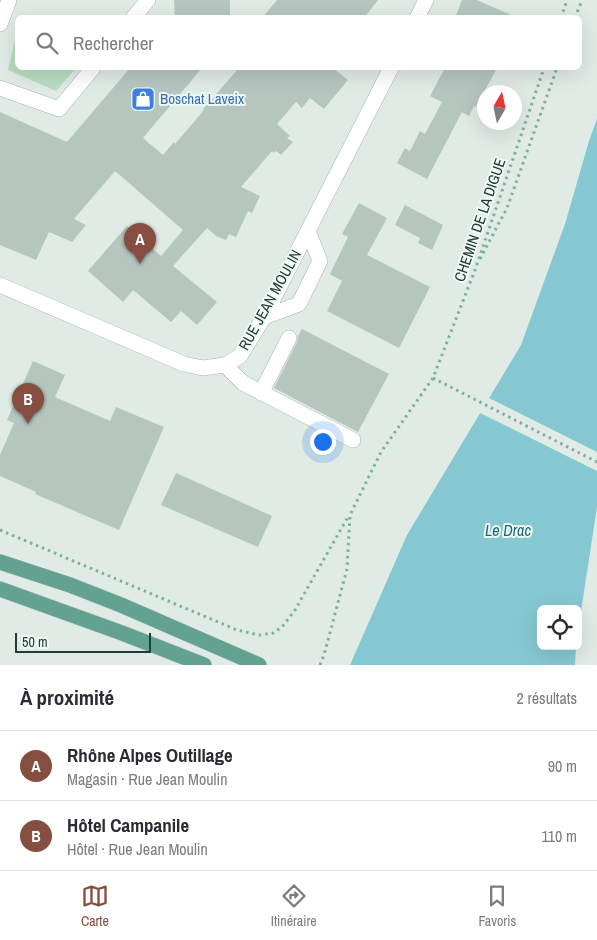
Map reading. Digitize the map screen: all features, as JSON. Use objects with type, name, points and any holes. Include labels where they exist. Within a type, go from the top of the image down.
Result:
[{"type":"main road","points":[[0,562],[70,585],[121,605],[259,665]]},
{"type":"main road","points":[[0,589],[204,665]]},
{"type":"street","points":[[0,24],[9,0]]},
{"type":"street","points":[[136,15],[148,0]]},
{"type":"street","points":[[418,15],[426,0]]},
{"type":"street","points":[[0,88],[59,109],[91,70]]},
{"type":"street","name":"RUE JEAN MOULIN","points":[[0,285],[184,364],[203,368],[225,365],[240,356],[264,317],[391,70]]},
{"type":"street","points":[[264,317],[299,304],[320,261],[308,230]]},
{"type":"street","points":[[261,393],[289,338]]},
{"type":"street","points":[[225,365],[243,383],[353,440]]},
{"type":"path","points":[[562,15],[567,0]]},
{"type":"path","points":[[576,15],[582,0]]},
{"type":"path","name":"CHEMIN DE LA DIGUE","points":[[0,530],[237,630],[259,635],[273,633],[282,627],[295,610],[350,515],[381,452],[433,378],[475,270],[543,70]]},
{"type":"path","points":[[475,270],[507,208],[556,70]]},
{"type":"path","points":[[433,378],[597,462]]},
{"type":"path","points":[[320,665],[348,569],[350,515]]},
{"type":"green space","points":[[15,40],[15,70],[74,70],[56,91],[8,70]]},
{"type":"water","name":"Le Drac","points":[[597,119],[597,507],[582,605],[537,605],[537,650],[576,650],[575,665],[350,665],[407,535],[521,345],[565,224]]},
{"type":"pier","points":[[487,397],[597,452],[597,471],[478,412]]},
{"type":"building","points":[[174,0],[230,0],[230,15],[175,15]]},
{"type":"building","points":[[277,0],[378,0],[366,15],[264,15]]},
{"type":"building","points":[[462,0],[477,0],[511,15],[456,15]]},
{"type":"building","points":[[128,70],[200,70],[143,138],[163,155],[174,142],[175,144],[237,70],[336,70],[348,80],[324,109],[310,98],[302,108],[296,102],[277,124],[290,136],[287,138],[293,142],[281,155],[276,151],[274,153],[272,151],[241,187],[260,196],[252,213],[248,211],[236,237],[229,234],[226,240],[216,236],[207,228],[173,266],[217,302],[197,325],[181,311],[171,322],[133,290],[123,302],[88,271],[127,226],[161,256],[183,230],[115,171],[74,219],[86,225],[72,242],[49,232],[36,260],[0,245],[0,112],[67,142]]},
{"type":"building","points":[[444,70],[496,70],[488,85],[477,85],[477,105],[476,107],[474,106],[469,116],[462,112],[427,179],[397,163],[405,148],[410,151],[420,131],[425,134],[442,102],[430,96]]},
{"type":"building","points":[[359,203],[387,218],[367,255],[430,287],[399,348],[327,311],[342,281],[330,274],[348,237],[342,234]]},
{"type":"building","points":[[405,205],[443,225],[432,250],[418,243],[420,238],[395,225]]},
{"type":"building","points":[[302,329],[389,374],[358,432],[274,388]]},
{"type":"building","points":[[33,361],[65,375],[55,397],[110,421],[116,407],[164,427],[119,530],[35,494],[36,492],[0,476],[0,455],[14,423],[7,420]]},
{"type":"building","points":[[176,473],[272,516],[258,547],[161,505]]},
{"type":"place","name":"Boschat Laveix","points":[[143,99]]},
{"type":"place","name":"Rhône Alpes Outillage","points":[[140,264]]},
{"type":"place","name":"Hôtel Campanile","points":[[28,424]]}]
